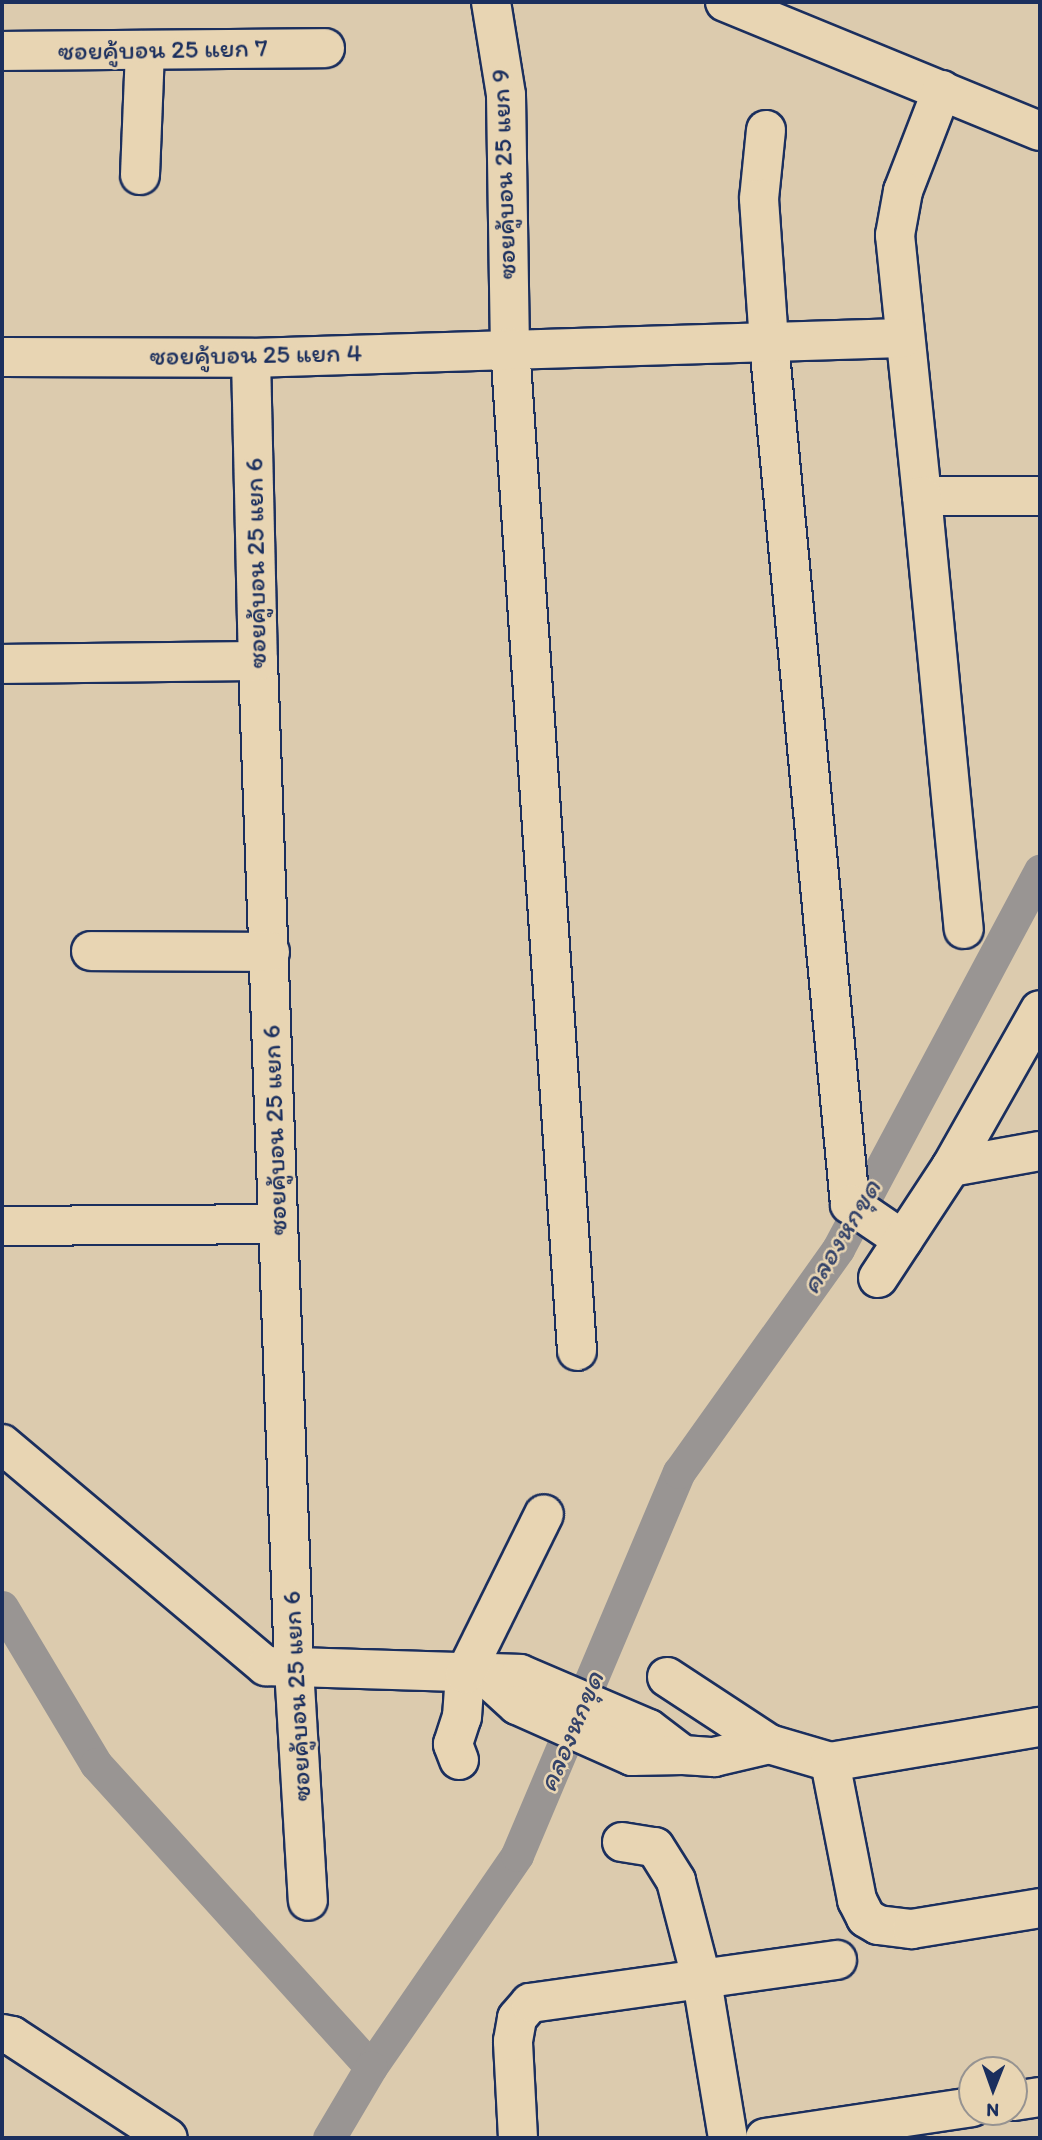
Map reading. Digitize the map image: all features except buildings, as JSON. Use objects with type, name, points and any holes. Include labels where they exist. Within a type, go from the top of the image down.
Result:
[{"type":"street","name":"ซอยคู้บอน 25 แยก 9","points":[[491,2],[506,95],[510,347],[577,1351]]},
{"type":"street","points":[[725,2],[1040,131]]},
{"type":"street","name":"ซอยคู้บอน 25 แยก 7","points":[[2,51],[325,48]]},
{"type":"street","points":[[140,175],[145,50]]},
{"type":"street","points":[[942,90],[903,191],[895,235],[903,338],[922,496],[964,929]]},
{"type":"street","points":[[766,130],[759,198],[769,343],[850,1204],[893,1232]]},
{"type":"street","name":"ซอยคู้บอน 25 แยก 4","points":[[2,357],[251,358],[510,347],[903,338]]},
{"type":"street","name":"ซอยคู้บอน 25 แยก 6","points":[[251,358],[258,661],[294,1668],[308,1901]]},
{"type":"street","points":[[922,496],[1040,496]]},
{"type":"street","points":[[2,664],[258,661]]},
{"type":"street","points":[[91,951],[270,952]]},
{"type":"street","points":[[877,1278],[893,1232],[951,1167],[1040,1010]]},
{"type":"street","points":[[951,1167],[1040,1151]]},
{"type":"street","points":[[2,1226],[278,1224]]},
{"type":"street","points":[[2,1444],[266,1667],[473,1673],[518,1689],[640,1742],[683,1755],[714,1757],[769,1744]]},
{"type":"street","points":[[459,1760],[453,1744],[473,1673],[544,1514]]},
{"type":"street","points":[[667,1677],[769,1744],[830,1762],[1040,1727]]},
{"type":"street","points":[[830,1762],[857,1900],[866,1918],[878,1926],[912,1929],[1040,1908]]},
{"type":"street","points":[[622,1842],[655,1847],[676,1881],[702,1981],[728,2138]]},
{"type":"street","points":[[518,2138],[513,2040],[517,2018],[530,2003],[837,1960]]},
{"type":"street","points":[[2,2034],[12,2036],[169,2138]]},
{"type":"street","points":[[765,2138],[958,2109]]},
{"type":"waterway","name":"คลองหกขุด","points":[[2,1607],[96,1764],[371,2067],[517,1855],[679,1472],[838,1249],[1040,870]]},
{"type":"waterway","points":[[329,2138],[371,2067]]}]
